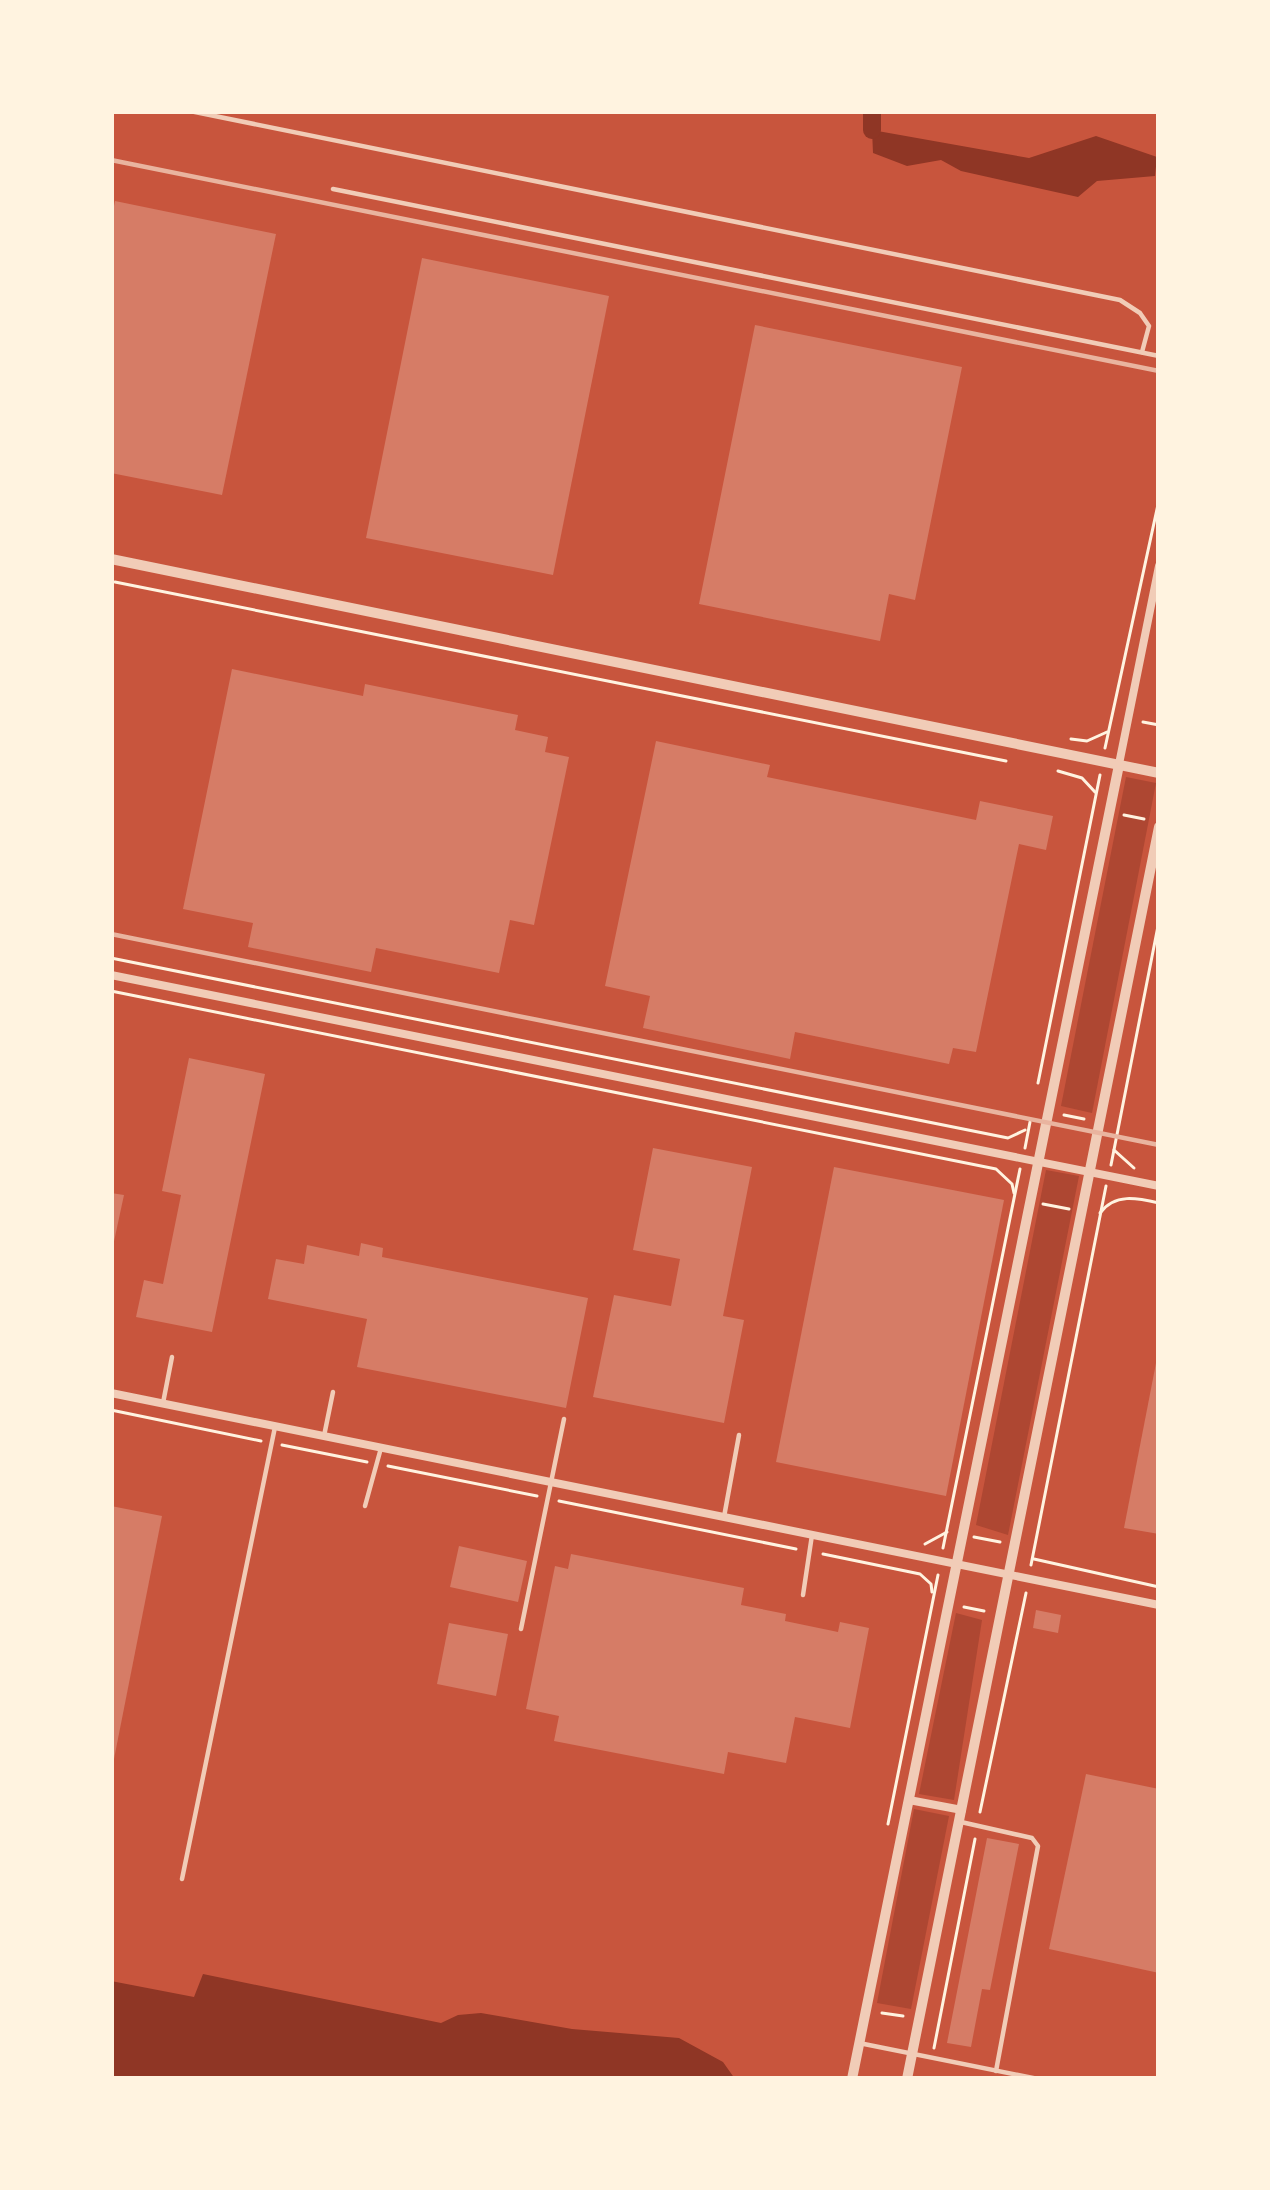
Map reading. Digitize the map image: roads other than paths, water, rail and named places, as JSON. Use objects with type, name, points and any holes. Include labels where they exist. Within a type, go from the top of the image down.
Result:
[{"type":"street","points":[[111,559],[1159,773]]},
{"type":"street","points":[[852,2079],[1159,566]]},
{"type":"street","points":[[907,2079],[1159,825]]},
{"type":"street","points":[[111,975],[1159,1186]]},
{"type":"street","points":[[111,1393],[1159,1605]]},
{"type":"street","points":[[908,1799],[961,1816]]},
{"type":"lane","points":[[190,111],[1120,299],[1149,326],[1142,352]]},
{"type":"lane","points":[[333,189],[1159,356]]},
{"type":"lane","points":[[163,1403],[172,1357]]},
{"type":"lane","points":[[324,1436],[333,1392]]},
{"type":"lane","points":[[520,1629],[564,1420]]},
{"type":"lane","points":[[182,1879],[275,1427]]},
{"type":"lane","points":[[724,1517],[740,1435]]},
{"type":"lane","points":[[365,1506],[381,1448]]},
{"type":"lane","points":[[803,1595],[812,1535]]},
{"type":"lane","points":[[961,1816],[1032,1838],[1038,1846],[996,2071]]},
{"type":"lane","points":[[859,2043],[1038,2079]]},
{"type":"waterway","points":[[872,111],[872,130]]},
{"type":"railway","points":[[111,160],[1159,371]]},
{"type":"railway","points":[[111,934],[1159,1145]]}]
